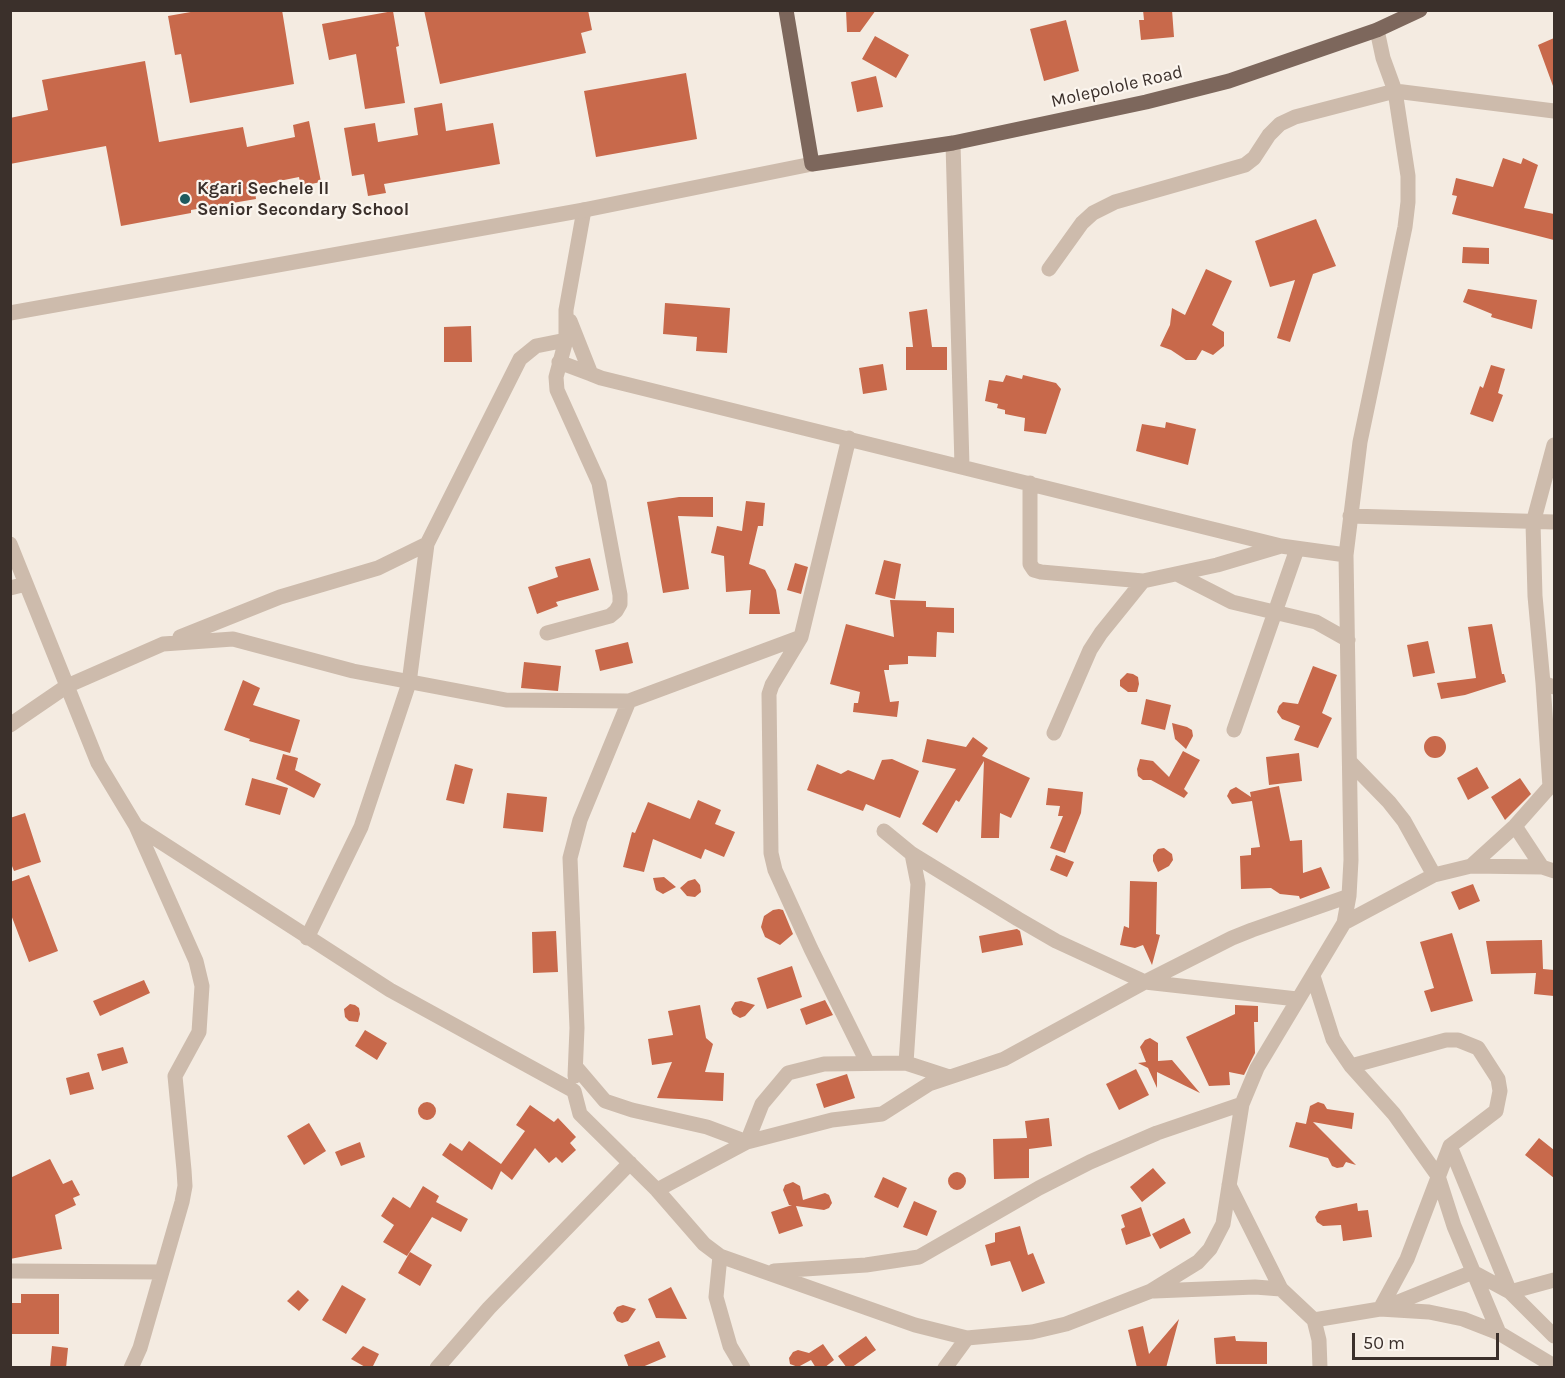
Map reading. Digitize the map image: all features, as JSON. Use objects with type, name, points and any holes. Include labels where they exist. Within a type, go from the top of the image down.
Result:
[{"type":"main road","points":[[786,10],[812,164]]},
{"type":"main road","name":"Molepolole Road","points":[[812,164],[953,143],[1146,102],[1228,81],[1377,30],[1416,11]]},
{"type":"street","points":[[629,701],[580,820],[570,858],[576,982],[574,1091],[580,1114],[657,1190],[704,1244],[720,1256],[915,1325],[967,1338],[1032,1332],[1066,1324],[1151,1291],[1198,1262],[1210,1250],[1223,1224],[1242,1104],[1257,1068],[1344,923],[1349,896],[1350,762],[1346,555],[1360,442],[1405,227],[1408,202],[1408,176],[1395,90],[1383,58],[1377,30]]},
{"type":"street","points":[[1049,268],[1082,223],[1093,213],[1114,202],[1245,165],[1254,158],[1269,135],[1280,124],[1295,117],[1395,90],[1554,111]]},
{"type":"street","points":[[953,143],[962,466]]},
{"type":"street","points":[[10,312],[584,210],[812,164]]},
{"type":"street","points":[[547,633],[610,616],[620,604],[599,483],[557,390],[556,377],[566,340],[566,310],[584,210]]},
{"type":"street","points":[[566,310],[591,374]]},
{"type":"street","points":[[307,938],[361,827],[409,682],[427,544],[520,359],[536,346],[566,340]]},
{"type":"street","points":[[559,362],[591,374],[1281,546],[1346,555]]},
{"type":"street","points":[[849,438],[801,638],[772,685],[769,694],[771,853],[775,870],[807,940],[867,1062]]},
{"type":"street","points":[[1471,866],[1515,826],[1552,784],[1549,685],[1535,596],[1533,523],[1554,445]]},
{"type":"street","points":[[1030,483],[1029,564],[1034,570],[1041,572],[1143,581],[1217,565],[1281,546]]},
{"type":"street","points":[[1350,516],[1554,522]]},
{"type":"street","points":[[10,544],[98,764],[136,826],[196,961],[202,986],[199,1032],[175,1076],[185,1186],[182,1202],[140,1348],[130,1368]]},
{"type":"street","points":[[10,725],[67,686],[163,644],[280,597],[378,568],[427,544]]},
{"type":"street","points":[[1234,730],[1298,549]]},
{"type":"street","points":[[1177,574],[1232,602],[1316,622],[1347,640]]},
{"type":"street","points":[[1054,733],[1090,650],[1143,581]]},
{"type":"street","points":[[10,588],[26,584]]},
{"type":"street","points":[[163,644],[233,639],[353,671],[506,700],[629,701],[801,638]]},
{"type":"street","points":[[1350,762],[1404,821],[1434,875]]},
{"type":"street","points":[[136,826],[390,990],[574,1091]]},
{"type":"street","points":[[1515,826],[1548,869]]},
{"type":"street","points":[[884,831],[912,854],[1056,941],[1145,982],[1297,999]]},
{"type":"street","points":[[906,1063],[918,884],[912,854]]},
{"type":"street","points":[[1344,923],[1434,875],[1471,866],[1548,869]]},
{"type":"street","points":[[657,1190],[747,1142],[832,1120],[882,1114],[928,1084],[1004,1059],[1145,982],[1252,930],[1349,896]]},
{"type":"street","points":[[1313,976],[1333,1039],[1352,1066],[1394,1113],[1438,1176],[1454,1226],[1499,1333]]},
{"type":"street","points":[[1352,1066],[1446,1040],[1458,1040],[1478,1048],[1498,1079],[1499,1101],[1496,1110],[1450,1146],[1407,1259],[1380,1309]]},
{"type":"street","points":[[747,1142],[762,1104],[788,1073],[824,1064],[867,1062],[906,1063],[948,1077]]},
{"type":"street","points":[[576,1067],[605,1101],[625,1108],[707,1127],[747,1142]]},
{"type":"street","points":[[768,1272],[919,1257],[1039,1188],[1090,1162],[1156,1133],[1242,1104]]},
{"type":"street","points":[[1450,1146],[1510,1292]]},
{"type":"street","points":[[437,1368],[489,1308],[630,1163]]},
{"type":"street","points":[[1229,1185],[1281,1288],[1314,1320],[1320,1340],[1320,1368]]},
{"type":"street","points":[[720,1256],[717,1297],[730,1346],[743,1368]]},
{"type":"street","points":[[12,1271],[161,1272]]},
{"type":"street","points":[[1473,1272],[1510,1292],[1554,1336]]},
{"type":"street","points":[[1314,1320],[1380,1309],[1473,1272]]},
{"type":"street","points":[[1510,1292],[1554,1280]]},
{"type":"street","points":[[1151,1291],[1281,1288]]},
{"type":"street","points":[[1380,1309],[1429,1312],[1463,1319],[1499,1333],[1554,1366]]},
{"type":"street","points":[[945,1368],[967,1338]]},
{"type":"building","points":[[202,10],[282,10],[294,84],[190,103],[181,54],[175,55],[168,16]]},
{"type":"building","points":[[424,10],[588,10],[592,30],[581,33],[586,53],[440,84]]},
{"type":"building","points":[[846,10],[876,10],[860,32],[847,32]]},
{"type":"building","points":[[1143,10],[1172,10],[1174,37],[1141,40],[1139,20],[1144,20]]},
{"type":"building","points":[[393,11],[405,103],[365,109],[356,54],[329,60],[322,24]]},
{"type":"building","points":[[1066,20],[1079,71],[1044,81],[1030,29]]},
{"type":"building","points":[[875,36],[909,55],[896,78],[862,59]]},
{"type":"building","points":[[1554,38],[1554,85],[1553,86],[1538,45]]},
{"type":"building","points":[[145,61],[159,142],[243,127],[247,147],[295,137],[293,125],[309,121],[321,182],[301,186],[299,177],[254,186],[256,199],[191,210],[191,213],[121,226],[106,146],[10,164],[10,118],[48,110],[42,80]]},
{"type":"building","points":[[686,73],[697,139],[596,157],[584,91]]},
{"type":"building","points":[[876,76],[883,107],[857,112],[851,82]]},
{"type":"building","points":[[442,103],[446,131],[493,123],[500,164],[384,184],[386,193],[368,196],[364,174],[352,176],[344,128],[375,123],[378,142],[418,135],[414,108]]},
{"type":"building","points":[[1503,158],[1521,164],[1523,158],[1538,165],[1524,208],[1554,214],[1554,240],[1452,214],[1457,196],[1452,195],[1456,178],[1493,187]]},
{"type":"building","points":[[1316,219],[1336,266],[1313,274],[1290,342],[1277,338],[1295,280],[1270,287],[1255,241]]},
{"type":"building","points":[[1463,247],[1489,248],[1489,264],[1462,263]]},
{"type":"building","points":[[1206,269],[1232,281],[1212,325],[1224,332],[1224,346],[1213,355],[1202,350],[1196,360],[1186,360],[1160,346],[1170,325],[1172,308],[1185,315]]},
{"type":"building","points":[[1468,289],[1537,300],[1532,329],[1491,317],[1492,314],[1463,302]]},
{"type":"building","points":[[665,303],[730,308],[727,353],[696,351],[697,337],[663,334]]},
{"type":"building","points":[[927,309],[932,347],[947,347],[947,370],[906,370],[906,347],[913,347],[909,312]]},
{"type":"building","points":[[471,326],[472,362],[444,362],[444,327]]},
{"type":"building","points":[[883,364],[887,390],[863,394],[859,368]]},
{"type":"building","points":[[1491,365],[1505,369],[1498,393],[1503,395],[1493,422],[1470,414],[1480,386],[1483,388]]},
{"type":"building","points":[[1006,375],[1022,379],[1023,375],[1056,383],[1061,389],[1046,434],[1024,431],[1025,418],[1005,414],[1005,410],[997,408],[998,404],[985,401],[989,380],[1003,382]]},
{"type":"building","points":[[1166,422],[1196,429],[1188,465],[1136,451],[1142,424],[1165,428]]},
{"type":"building","points":[[679,497],[713,497],[713,517],[678,516],[689,589],[663,593],[647,502]]},
{"type":"building","points":[[746,501],[765,503],[763,526],[758,526],[749,564],[765,570],[776,590],[780,614],[749,614],[751,590],[726,592],[724,556],[711,553],[717,526],[742,531]]},
{"type":"building","points":[[590,558],[599,590],[556,602],[558,606],[537,614],[528,587],[558,577],[555,567]]},
{"type":"building","points":[[884,560],[901,564],[895,599],[875,594]]},
{"type":"building","points":[[795,563],[808,567],[801,594],[787,590]]},
{"type":"building","points":[[890,600],[926,601],[926,607],[954,608],[954,633],[937,632],[936,657],[908,656],[908,664],[889,665],[889,670],[884,670],[890,702],[899,701],[897,717],[853,712],[854,703],[858,703],[860,692],[830,684],[846,624],[894,637]]},
{"type":"building","points":[[1492,624],[1502,674],[1506,682],[1465,695],[1441,699],[1437,683],[1476,678],[1468,627]]},
{"type":"building","points":[[1428,641],[1435,673],[1413,677],[1407,645]]},
{"type":"building","points":[[628,642],[633,663],[600,671],[595,650]]},
{"type":"building","points":[[524,662],[561,666],[558,691],[521,688]]},
{"type":"building","points":[[1313,666],[1337,675],[1322,713],[1332,718],[1318,748],[1294,740],[1300,726],[1282,719],[1277,712],[1283,702],[1298,704]]},
{"type":"building","points":[[1127,673],[1138,677],[1137,692],[1128,692],[1120,686],[1120,680]]},
{"type":"building","points":[[243,680],[260,688],[253,705],[300,720],[290,753],[249,741],[250,739],[224,730]]},
{"type":"building","points":[[1146,699],[1171,705],[1165,730],[1141,724]]},
{"type":"building","points":[[1172,723],[1192,730],[1193,736],[1186,749],[1175,739]]},
{"type":"building","points":[[1435,736],[1443,739],[1446,747],[1443,755],[1435,758],[1427,755],[1424,747],[1427,739]]},
{"type":"building","points":[[973,737],[988,748],[982,756],[1030,778],[1011,818],[1000,813],[999,838],[981,838],[984,761],[959,802],[956,800],[937,833],[922,824],[956,769],[922,762],[927,739],[966,747]]},
{"type":"building","points":[[1183,751],[1200,760],[1184,789],[1188,793],[1184,798],[1151,780],[1143,780],[1138,776],[1137,769],[1140,759],[1153,761],[1169,777]]},
{"type":"building","points":[[1299,753],[1302,781],[1269,785],[1266,757]]},
{"type":"building","points":[[283,754],[298,758],[295,770],[321,784],[314,798],[276,779]]},
{"type":"building","points":[[892,759],[919,771],[900,818],[866,804],[863,811],[807,790],[817,764],[841,774],[848,770],[874,780],[882,760]]},
{"type":"building","points":[[455,764],[473,769],[464,804],[446,800]]},
{"type":"building","points":[[1477,767],[1489,788],[1468,800],[1457,778]]},
{"type":"building","points":[[252,778],[288,788],[280,815],[245,805]]},
{"type":"building","points":[[1520,778],[1531,794],[1505,820],[1491,797]]},
{"type":"building","points":[[1279,786],[1290,841],[1302,840],[1303,873],[1321,867],[1330,888],[1300,899],[1299,896],[1280,894],[1271,888],[1241,889],[1240,856],[1251,855],[1251,848],[1260,847],[1252,801],[1232,804],[1227,796],[1230,790],[1236,787],[1251,797],[1250,792]]},
{"type":"building","points":[[1048,788],[1083,792],[1081,813],[1065,853],[1050,848],[1063,816],[1058,816],[1060,806],[1046,805]]},
{"type":"building","points":[[507,793],[547,797],[543,832],[503,828]]},
{"type":"building","points":[[698,800],[721,810],[715,824],[735,832],[724,857],[705,849],[701,859],[653,839],[644,872],[623,867],[632,832],[635,833],[648,802],[690,819]]},
{"type":"building","points":[[25,813],[41,862],[14,871],[10,861],[10,818]]},
{"type":"building","points":[[1164,848],[1172,854],[1173,860],[1169,866],[1158,872],[1153,855],[1158,849]]},
{"type":"building","points":[[1056,855],[1074,862],[1067,877],[1050,870]]},
{"type":"building","points":[[29,875],[58,951],[29,962],[10,912],[10,882]]},
{"type":"building","points":[[664,877],[676,887],[663,894],[656,890],[653,878]]},
{"type":"building","points":[[695,879],[700,885],[701,892],[695,897],[687,896],[680,888],[688,881]]},
{"type":"building","points":[[1130,881],[1157,882],[1156,934],[1160,935],[1152,965],[1143,945],[1135,948],[1120,945],[1124,926],[1129,928]]},
{"type":"building","points":[[1473,884],[1480,901],[1459,910],[1451,892]]},
{"type":"building","points":[[779,909],[783,910],[793,934],[780,945],[765,937],[761,927],[764,916]]},
{"type":"building","points":[[1017,929],[1020,931],[1023,945],[982,953],[979,936]]},
{"type":"building","points":[[556,931],[558,972],[533,973],[532,932]]},
{"type":"building","points":[[1452,933],[1473,1001],[1431,1012],[1424,991],[1434,988],[1420,942]]},
{"type":"building","points":[[1542,940],[1543,969],[1554,970],[1554,996],[1534,994],[1536,973],[1491,974],[1486,941]]},
{"type":"building","points":[[792,966],[802,997],[767,1009],[757,978]]},
{"type":"building","points":[[144,980],[150,993],[100,1016],[93,1001]]},
{"type":"building","points":[[825,1000],[833,1015],[806,1025],[800,1009]]},
{"type":"building","points":[[741,1001],[755,1005],[740,1018],[733,1014],[731,1009],[735,1002]]},
{"type":"building","points":[[350,1004],[359,1008],[358,1022],[349,1021],[345,1017],[344,1009]]},
{"type":"building","points":[[700,1005],[706,1038],[713,1044],[705,1072],[724,1073],[723,1101],[657,1098],[672,1062],[652,1065],[648,1039],[673,1035],[668,1011]]},
{"type":"building","points":[[1235,1005],[1258,1006],[1258,1022],[1254,1022],[1255,1053],[1244,1075],[1229,1072],[1230,1085],[1209,1086],[1186,1037],[1235,1014]]},
{"type":"building","points":[[365,1030],[387,1043],[377,1060],[355,1046]]},
{"type":"building","points":[[1150,1038],[1158,1043],[1158,1061],[1172,1060],[1200,1093],[1157,1072],[1157,1088],[1148,1068],[1138,1063],[1146,1062],[1140,1047],[1145,1040]]},
{"type":"building","points":[[123,1047],[128,1063],[102,1071],[97,1054]]},
{"type":"building","points":[[1136,1069],[1149,1095],[1119,1110],[1106,1084]]},
{"type":"building","points":[[89,1072],[94,1089],[70,1095],[66,1078]]},
{"type":"building","points":[[847,1074],[855,1098],[824,1108],[816,1084]]},
{"type":"building","points":[[427,1102],[433,1105],[436,1111],[433,1117],[427,1120],[421,1117],[418,1111],[421,1105]]},
{"type":"building","points":[[1318,1102],[1324,1104],[1327,1109],[1354,1113],[1352,1129],[1313,1122],[1356,1165],[1346,1162],[1343,1167],[1337,1168],[1332,1166],[1328,1158],[1289,1147],[1296,1122],[1306,1124],[1310,1106]]},
{"type":"building","points":[[530,1105],[554,1122],[558,1118],[576,1137],[570,1143],[576,1150],[562,1163],[556,1157],[549,1163],[535,1148],[512,1180],[501,1171],[492,1190],[442,1155],[450,1143],[462,1151],[469,1141],[501,1164],[525,1131],[516,1125]]},
{"type":"building","points":[[1049,1118],[1052,1146],[1029,1149],[1029,1178],[994,1179],[993,1139],[1027,1138],[1025,1121]]},
{"type":"building","points":[[309,1123],[326,1151],[304,1165],[287,1136]]},
{"type":"building","points":[[1539,1138],[1554,1150],[1554,1178],[1525,1155]]},
{"type":"building","points":[[360,1142],[365,1157],[341,1166],[335,1152]]},
{"type":"building","points":[[50,1159],[63,1184],[72,1180],[80,1195],[73,1198],[76,1205],[55,1215],[62,1249],[10,1259],[10,1178]]},
{"type":"building","points":[[1153,1168],[1166,1183],[1142,1202],[1130,1187]]},
{"type":"building","points":[[957,1172],[963,1175],[966,1181],[963,1187],[957,1190],[951,1187],[948,1181],[951,1175]]},
{"type":"building","points":[[883,1177],[907,1188],[898,1208],[874,1197]]},
{"type":"building","points":[[793,1182],[800,1186],[803,1200],[825,1193],[829,1195],[832,1203],[824,1210],[796,1206],[803,1226],[779,1234],[771,1212],[792,1205],[789,1205],[783,1190],[785,1185]]},
{"type":"building","points":[[423,1186],[439,1196],[436,1202],[468,1219],[461,1232],[432,1217],[407,1256],[383,1242],[394,1225],[381,1216],[393,1197],[410,1208]]},
{"type":"building","points":[[914,1201],[937,1211],[927,1236],[903,1227]]},
{"type":"building","points":[[1357,1203],[1358,1211],[1368,1210],[1372,1237],[1343,1241],[1341,1225],[1323,1226],[1317,1222],[1315,1217],[1319,1211]]},
{"type":"building","points":[[1141,1207],[1151,1236],[1126,1245],[1121,1229],[1125,1227],[1121,1215]]},
{"type":"building","points":[[1184,1218],[1191,1233],[1160,1249],[1152,1234]]},
{"type":"building","points":[[1020,1226],[1028,1255],[1033,1253],[1045,1283],[1022,1292],[1010,1261],[991,1266],[985,1245],[995,1242],[995,1233]]},
{"type":"building","points":[[410,1252],[432,1265],[420,1286],[398,1273]]},
{"type":"building","points":[[342,1285],[366,1299],[346,1334],[322,1320]]},
{"type":"building","points":[[671,1287],[687,1319],[656,1318],[648,1299]]},
{"type":"building","points":[[298,1290],[309,1300],[299,1311],[287,1301]]},
{"type":"building","points":[[21,1294],[59,1294],[59,1334],[10,1334],[10,1303],[21,1303]]},
{"type":"building","points":[[623,1305],[636,1309],[628,1321],[622,1323],[617,1321],[613,1313],[617,1307]]},
{"type":"building","points":[[1179,1319],[1166,1368],[1137,1368],[1128,1330],[1143,1326],[1149,1354]]},
{"type":"building","points":[[866,1336],[876,1350],[851,1368],[847,1368],[838,1356]]},
{"type":"building","points":[[1235,1336],[1236,1341],[1267,1342],[1267,1364],[1216,1364],[1214,1338]]},
{"type":"building","points":[[659,1341],[666,1357],[640,1368],[629,1368],[624,1355]]},
{"type":"building","points":[[823,1344],[834,1360],[824,1368],[816,1368],[811,1360],[798,1367],[790,1364],[789,1358],[793,1352],[798,1350],[809,1353]]},
{"type":"building","points":[[52,1346],[68,1348],[66,1368],[50,1368]]},
{"type":"building","points":[[363,1346],[379,1354],[372,1368],[367,1368],[351,1359]]},
{"type":"place","name":"Kgari Sechele II Senior Secondary School","points":[[185,199]]}]
